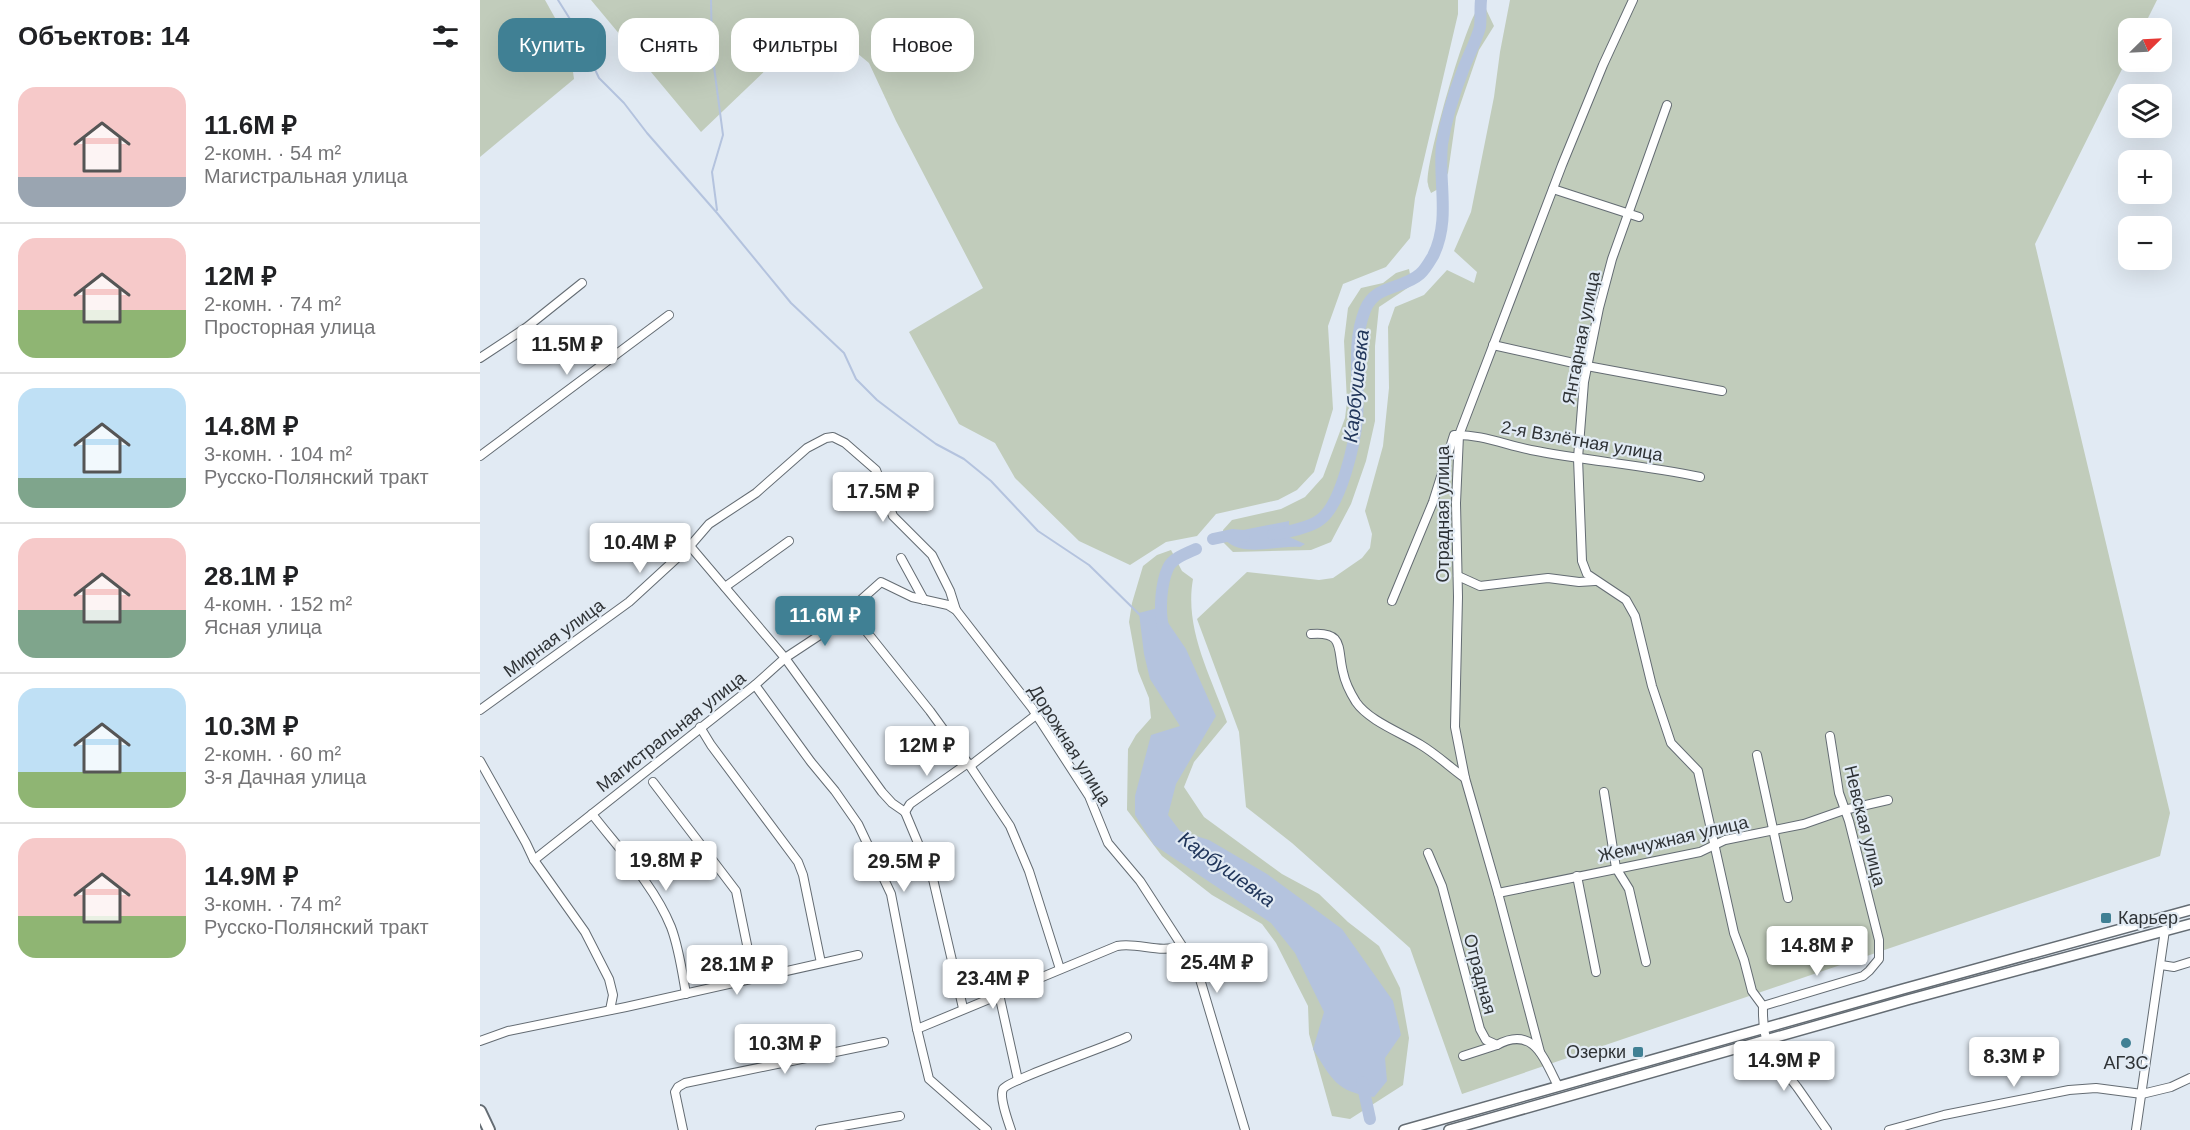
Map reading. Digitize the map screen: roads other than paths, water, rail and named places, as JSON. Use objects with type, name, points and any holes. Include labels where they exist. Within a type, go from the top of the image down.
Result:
[{"type":"highway","points":[[480,1111],[489,1130]]},
{"type":"main road","points":[[1404,1130],[2190,910]]},
{"type":"main road","points":[[1449,1130],[1766,1040],[2190,924]]},
{"type":"street","name":"Отрадная улица","points":[[1540,1052],[1465,778],[1455,727],[1458,576],[1456,503],[1459,435],[1553,189],[1603,65],[1633,0]]},
{"type":"street","name":"Янтарная улица","points":[[1595,581],[1587,574],[1582,561],[1578,458],[1584,382],[1604,288],[1667,105]]},
{"type":"street","points":[[1553,189],[1640,217]]},
{"type":"street","points":[[480,358],[527,327],[582,283]]},
{"type":"street","points":[[480,456],[669,315]]},
{"type":"street","points":[[1493,345],[1587,366],[1722,391]]},
{"type":"street","points":[[1392,601],[1433,502],[1454,435],[1459,435]]},
{"type":"street","name":"2-я Взлётная улица","points":[[1459,435],[1578,458],[1642,465],[1700,477]]},
{"type":"street","name":"Дорожная улица","points":[[807,448],[818,441],[833,437],[845,443],[876,470],[893,516],[932,555],[957,610],[1036,715],[1089,796],[1108,843],[1140,881],[1197,969],[1245,1130]]},
{"type":"street","name":"Мирная улица","points":[[480,710],[629,602],[690,546],[709,524],[756,493],[807,448]]},
{"type":"street","points":[[725,587],[789,541]]},
{"type":"street","points":[[690,546],[784,658],[882,792],[905,812],[933,879],[963,1008]]},
{"type":"street","points":[[901,558],[924,600],[948,605],[957,610]]},
{"type":"street","points":[[1458,576],[1480,586],[1548,578],[1579,582],[1595,581],[1626,600],[1635,616],[1652,686],[1671,742],[1698,771],[1734,933],[1752,991],[1763,1006],[1763,1028],[1766,1040],[1776,1063],[1797,1087],[1827,1130]]},
{"type":"street","name":"Магистральная улица","points":[[534,860],[754,685],[784,658],[850,611],[881,582],[912,597],[924,600]]},
{"type":"street","points":[[850,611],[930,711],[1010,826],[1021,847],[1060,969]]},
{"type":"street","points":[[1311,634],[1325,633],[1336,640],[1341,653],[1343,673],[1357,703],[1388,728],[1422,745],[1465,778]]},
{"type":"street","points":[[754,685],[835,791],[858,825],[884,878],[891,894],[929,1079],[987,1130]]},
{"type":"street","points":[[905,812],[910,804],[1036,715]]},
{"type":"street","points":[[700,727],[711,746],[798,862],[803,875],[821,963]]},
{"type":"street","name":"Невская улица","points":[[1763,1006],[1853,981],[1869,972],[1879,959],[1879,940],[1839,793],[1830,736]]},
{"type":"street","points":[[1757,755],[1788,898]]},
{"type":"street","points":[[480,761],[534,860],[585,932],[609,979],[613,995],[610,1010]]},
{"type":"street","points":[[653,782],[736,891],[754,979]]},
{"type":"street","points":[[1604,792],[1616,868],[1629,889],[1646,962]]},
{"type":"street","name":"Жемчужная улица","points":[[1498,893],[1700,852],[1725,840],[1804,824],[1845,810],[1888,800]]},
{"type":"street","points":[[592,814],[648,887],[663,912],[671,928],[680,957],[686,994]]},
{"type":"street","name":"Отрадная","points":[[1428,853],[1442,886],[1480,1029],[1486,1040],[1497,1045]]},
{"type":"street","points":[[1577,876],[1596,972]]},
{"type":"street","points":[[2136,1130],[2165,930]]},
{"type":"street","points":[[917,1029],[999,993],[1117,946],[1136,945],[1160,950],[1181,946]]},
{"type":"street","points":[[480,1041],[508,1031],[858,955]]},
{"type":"street","points":[[2161,965],[2174,967],[2190,962]]},
{"type":"street","points":[[999,993],[1018,1080]]},
{"type":"street","points":[[1011,1130],[1002,1096],[1003,1089],[1009,1083],[1099,1050],[1127,1037]]},
{"type":"street","points":[[1463,1056],[1504,1041],[1519,1038],[1527,1040],[1540,1052],[1558,1086]]},
{"type":"street","points":[[683,1130],[675,1092],[685,1083],[884,1042]]},
{"type":"street","points":[[1889,1130],[1944,1115],[2069,1090],[2096,1088],[2142,1094],[2171,1087],[2190,1078]]},
{"type":"street","points":[[820,1130],[900,1116]]},
{"type":"water","points":[[1289,521],[1289,537],[1305,544],[1300,547],[1251,550],[1225,540],[1233,532]]},
{"type":"water","points":[[1158,608],[1186,649],[1216,716],[1176,784],[1168,815],[1180,831],[1209,840],[1267,874],[1342,929],[1393,1001],[1401,1035],[1385,1058],[1387,1081],[1374,1097],[1343,1088],[1331,1076],[1313,1049],[1324,1012],[1295,953],[1271,923],[1154,845],[1135,815],[1135,796],[1151,735],[1180,726],[1150,679],[1144,654],[1139,613]]},
{"type":"waterway","points":[[558,0],[575,27],[599,78],[624,103],[791,303],[844,353],[856,379],[877,400],[902,419],[936,444],[964,459],[991,481],[1038,531],[1089,565],[1141,616]]},
{"type":"waterway","points":[[711,0],[712,52],[723,135],[712,172],[717,210]]},
{"type":"waterway","name":"Карбушевка","points":[[1273,534],[1317,522],[1335,500],[1346,472],[1356,429],[1357,350],[1365,310],[1369,302],[1382,291],[1405,283],[1422,272],[1433,256],[1443,215],[1442,144],[1453,97],[1480,27],[1481,0]]},
{"type":"waterway","name":"Карбушевка","points":[[1213,539],[1232,535],[1244,536]]},
{"type":"waterway","name":"Карбушевка","points":[[1163,627],[1161,597],[1168,568],[1176,559],[1196,549]]},
{"type":"waterway","name":"Карбушевка","points":[[1362,1082],[1370,1119]]},
{"type":"place","name":"Карьер","points":[[2106,918]]},
{"type":"place","name":"АГЗС","points":[[2126,1043]]},
{"type":"place","name":"Озерки","points":[[1638,1052]]}]
